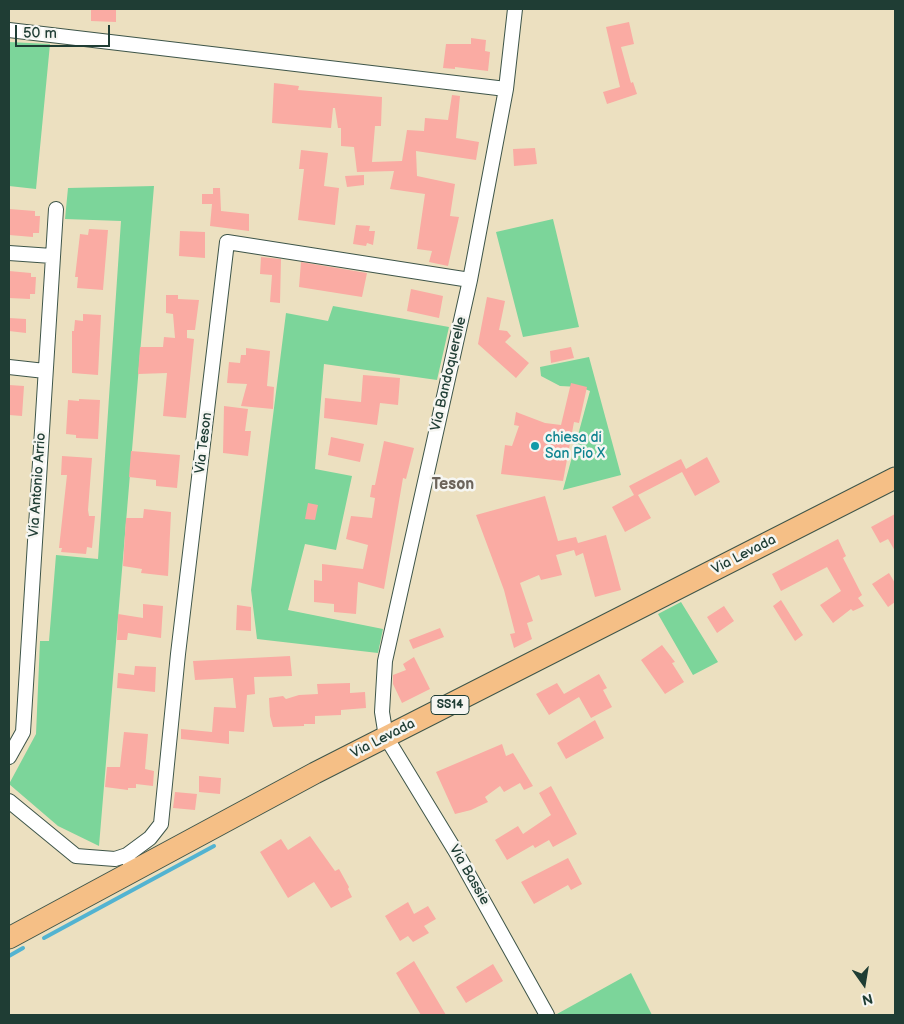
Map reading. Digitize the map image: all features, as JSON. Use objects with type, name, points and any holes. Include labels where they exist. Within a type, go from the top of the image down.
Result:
[{"type":"main road","name":"Via Levada","points":[[9,938],[130,863],[386,737],[895,478]]},
{"type":"street","name":"Via Bandoquerelle","points":[[386,737],[382,712],[385,661],[470,280],[506,89],[515,9]]},
{"type":"street","points":[[9,30],[506,89]]},
{"type":"street","name":"Via Antonio Arrio","points":[[9,757],[23,732],[56,209]]},
{"type":"street","name":"Via Teson","points":[[130,863],[161,824],[178,654],[227,242],[470,280]]},
{"type":"street","points":[[9,254],[52,256]]},
{"type":"street","points":[[9,367],[45,371]]},
{"type":"street","name":"Via Bassie","points":[[386,737],[456,852],[547,1015]]},
{"type":"street","points":[[9,801],[76,856],[115,859],[130,863]]},
{"type":"green space","points":[[9,42],[50,44],[36,189],[9,186]]},
{"type":"green space","points":[[154,186],[99,846],[58,826],[9,784],[36,734],[40,641],[49,641],[56,555],[98,559],[121,221],[65,219],[68,188]]},
{"type":"green space","points":[[553,219],[579,327],[523,337],[496,232]]},
{"type":"green space","points":[[333,306],[449,327],[437,380],[324,364],[315,469],[352,476],[336,550],[305,544],[288,610],[383,629],[378,653],[257,639],[251,590],[286,313],[328,321]]},
{"type":"green space","points":[[589,357],[621,475],[563,490],[590,391],[580,387],[560,386],[541,376],[540,367]]},
{"type":"green space","points":[[681,602],[718,662],[693,675],[658,614]]},
{"type":"green space","points":[[631,973],[652,1015],[557,1015],[557,1014]]},
{"type":"building","points":[[91,9],[116,9],[116,22],[91,21]]},
{"type":"building","points":[[629,22],[634,44],[621,47],[631,83],[633,82],[637,94],[607,104],[603,92],[620,87],[606,27]]},
{"type":"building","points":[[471,38],[486,40],[485,51],[490,52],[488,71],[455,67],[455,69],[443,68],[446,44],[471,44]]},
{"type":"building","points":[[274,83],[299,86],[298,90],[382,97],[381,126],[375,126],[372,162],[402,161],[407,130],[424,131],[425,118],[448,120],[452,95],[460,96],[456,138],[479,142],[476,160],[416,151],[417,176],[455,184],[450,216],[459,217],[448,266],[429,262],[432,251],[417,249],[425,194],[390,189],[394,171],[357,172],[354,147],[341,146],[341,128],[338,128],[335,108],[333,108],[331,128],[272,123]]},
{"type":"building","points":[[535,148],[537,164],[514,166],[513,149]]},
{"type":"building","points":[[301,150],[328,153],[324,186],[339,188],[335,225],[298,220],[304,169],[299,169]]},
{"type":"building","points":[[364,175],[364,185],[347,187],[345,176]]},
{"type":"building","points":[[213,188],[220,188],[221,211],[249,214],[249,231],[210,226],[212,204],[202,204],[202,194],[213,194]]},
{"type":"building","points":[[9,209],[35,211],[35,216],[40,216],[39,233],[33,233],[33,237],[9,235]]},
{"type":"building","points":[[356,225],[370,226],[369,231],[375,231],[373,245],[367,243],[366,246],[353,244]]},
{"type":"building","points":[[89,229],[108,230],[103,290],[77,288],[78,277],[75,277],[80,234],[88,235]]},
{"type":"building","points":[[180,231],[205,232],[205,258],[179,256]]},
{"type":"building","points":[[261,257],[281,259],[280,303],[270,302],[272,275],[260,274]]},
{"type":"building","points":[[301,262],[367,273],[362,297],[299,287]]},
{"type":"building","points":[[9,271],[31,273],[31,277],[36,277],[35,294],[30,294],[30,299],[9,298]]},
{"type":"building","points":[[411,289],[443,296],[439,318],[407,311]]},
{"type":"building","points":[[166,295],[178,295],[178,299],[199,300],[195,330],[187,330],[187,338],[194,339],[186,418],[163,416],[167,373],[138,374],[140,347],[163,347],[164,337],[175,338],[173,314],[166,313]]},
{"type":"building","points":[[487,297],[505,301],[499,330],[507,331],[511,336],[505,342],[529,363],[516,378],[478,344]]},
{"type":"building","points":[[83,314],[101,315],[98,375],[72,373],[72,331],[74,331],[75,320],[83,321]]},
{"type":"building","points":[[9,318],[26,319],[26,333],[9,331]]},
{"type":"building","points":[[571,347],[574,358],[551,363],[550,351]]},
{"type":"building","points":[[246,348],[270,351],[267,386],[274,387],[273,409],[241,406],[247,384],[227,383],[229,362],[240,363],[241,355],[246,355]]},
{"type":"building","points":[[363,375],[400,378],[398,405],[380,403],[377,425],[324,418],[325,398],[361,402]]},
{"type":"building","name":"chiesa di San Pio X","points":[[571,383],[587,387],[579,423],[574,422],[563,481],[501,474],[505,445],[512,446],[519,426],[514,425],[516,412],[545,423],[561,425]]},
{"type":"building","points":[[9,385],[24,386],[22,416],[9,415]]},
{"type":"building","points":[[79,399],[100,400],[98,439],[76,438],[76,435],[66,434],[68,400],[79,401]]},
{"type":"building","points":[[224,406],[248,409],[245,431],[251,431],[248,456],[223,453]]},
{"type":"building","points":[[331,437],[364,444],[360,462],[328,455]]},
{"type":"building","points":[[384,441],[414,448],[406,479],[403,478],[384,589],[358,582],[356,614],[334,612],[334,604],[314,602],[314,580],[322,581],[322,564],[363,569],[368,545],[346,539],[351,516],[372,518],[375,498],[370,497],[372,485],[375,485]]},
{"type":"building","points":[[131,451],[180,455],[177,488],[156,486],[156,480],[129,477]]},
{"type":"building","points":[[62,456],[92,458],[88,510],[89,516],[95,516],[92,548],[87,547],[86,554],[61,552],[62,548],[59,548],[67,475],[61,475]]},
{"type":"building","points":[[707,457],[720,482],[695,496],[682,472],[638,495],[651,518],[625,532],[612,507],[634,495],[629,486],[681,459],[686,469]]},
{"type":"building","points":[[545,496],[558,541],[576,537],[578,543],[606,535],[621,590],[595,597],[583,553],[576,556],[574,550],[556,555],[562,575],[541,580],[539,575],[520,583],[533,621],[527,623],[532,639],[514,648],[510,634],[515,633],[504,590],[476,515]]},
{"type":"building","points":[[308,503],[318,505],[315,520],[305,519]]},
{"type":"building","points":[[144,509],[171,512],[168,576],[141,573],[142,569],[123,566],[126,518],[143,518]]},
{"type":"building","points":[[895,514],[895,551],[888,539],[880,543],[871,527]]},
{"type":"building","points":[[838,539],[846,556],[843,558],[862,595],[858,598],[864,606],[853,611],[851,609],[833,623],[820,605],[841,591],[827,567],[781,591],[772,574]]},
{"type":"building","points":[[889,573],[895,583],[895,602],[888,607],[872,584]]},
{"type":"building","points":[[781,600],[803,635],[795,641],[773,606]]},
{"type":"building","points":[[143,604],[163,606],[161,638],[128,633],[127,640],[117,640],[118,614],[143,618]]},
{"type":"building","points":[[237,605],[251,607],[251,631],[236,630]]},
{"type":"building","points":[[724,606],[734,621],[717,633],[707,617]]},
{"type":"building","points":[[440,628],[444,637],[413,649],[409,640]]},
{"type":"building","points":[[662,645],[675,662],[672,663],[684,682],[665,694],[641,660]]},
{"type":"building","points":[[290,656],[292,676],[254,677],[255,694],[247,695],[244,732],[229,731],[229,744],[181,739],[181,729],[212,732],[214,707],[236,708],[233,678],[195,680],[193,661]]},
{"type":"building","points":[[414,657],[430,689],[402,703],[393,684],[393,675],[406,670],[403,664]]},
{"type":"building","points":[[135,666],[156,667],[155,692],[117,688],[118,673],[134,675]]},
{"type":"building","points":[[599,674],[607,688],[603,690],[612,707],[591,718],[579,697],[549,715],[536,694],[557,683],[564,694]]},
{"type":"building","points":[[350,683],[350,693],[365,692],[366,708],[341,710],[341,715],[315,716],[315,724],[273,727],[269,698],[283,696],[286,699],[299,695],[318,694],[317,684]]},
{"type":"building","points":[[595,720],[604,738],[566,759],[557,743]]},
{"type":"building","points":[[124,732],[148,734],[145,769],[154,771],[153,786],[136,784],[136,788],[128,788],[128,790],[105,787],[107,767],[120,767]]},
{"type":"building","points":[[502,744],[506,756],[513,753],[533,786],[524,790],[520,783],[504,792],[500,786],[485,797],[488,802],[471,810],[455,814],[436,772]]},
{"type":"building","points":[[199,776],[221,778],[220,794],[199,792]]},
{"type":"building","points":[[551,786],[577,834],[553,847],[549,840],[535,848],[533,845],[507,860],[495,840],[518,826],[523,834],[551,815],[539,793]]},
{"type":"building","points":[[175,792],[197,794],[195,810],[173,808]]},
{"type":"building","points":[[310,836],[335,871],[339,869],[352,897],[331,908],[314,882],[288,898],[260,852],[281,839],[288,850]]},
{"type":"building","points":[[568,858],[582,884],[571,890],[568,885],[534,904],[521,882]]},
{"type":"building","points":[[408,902],[414,914],[428,906],[436,919],[424,926],[429,933],[413,942],[408,936],[400,941],[385,916]]},
{"type":"building","points":[[414,961],[446,1015],[421,1015],[396,973]]},
{"type":"building","points":[[493,964],[503,981],[466,1003],[456,987]]},
{"type":"waterway","points":[[44,938],[214,846]]},
{"type":"waterway","points":[[9,956],[23,948]]},
{"type":"place","name":"chiesa di San Pio X","points":[[535,446]]},
{"type":"district","name":"Teson","points":[[453,485]]}]
